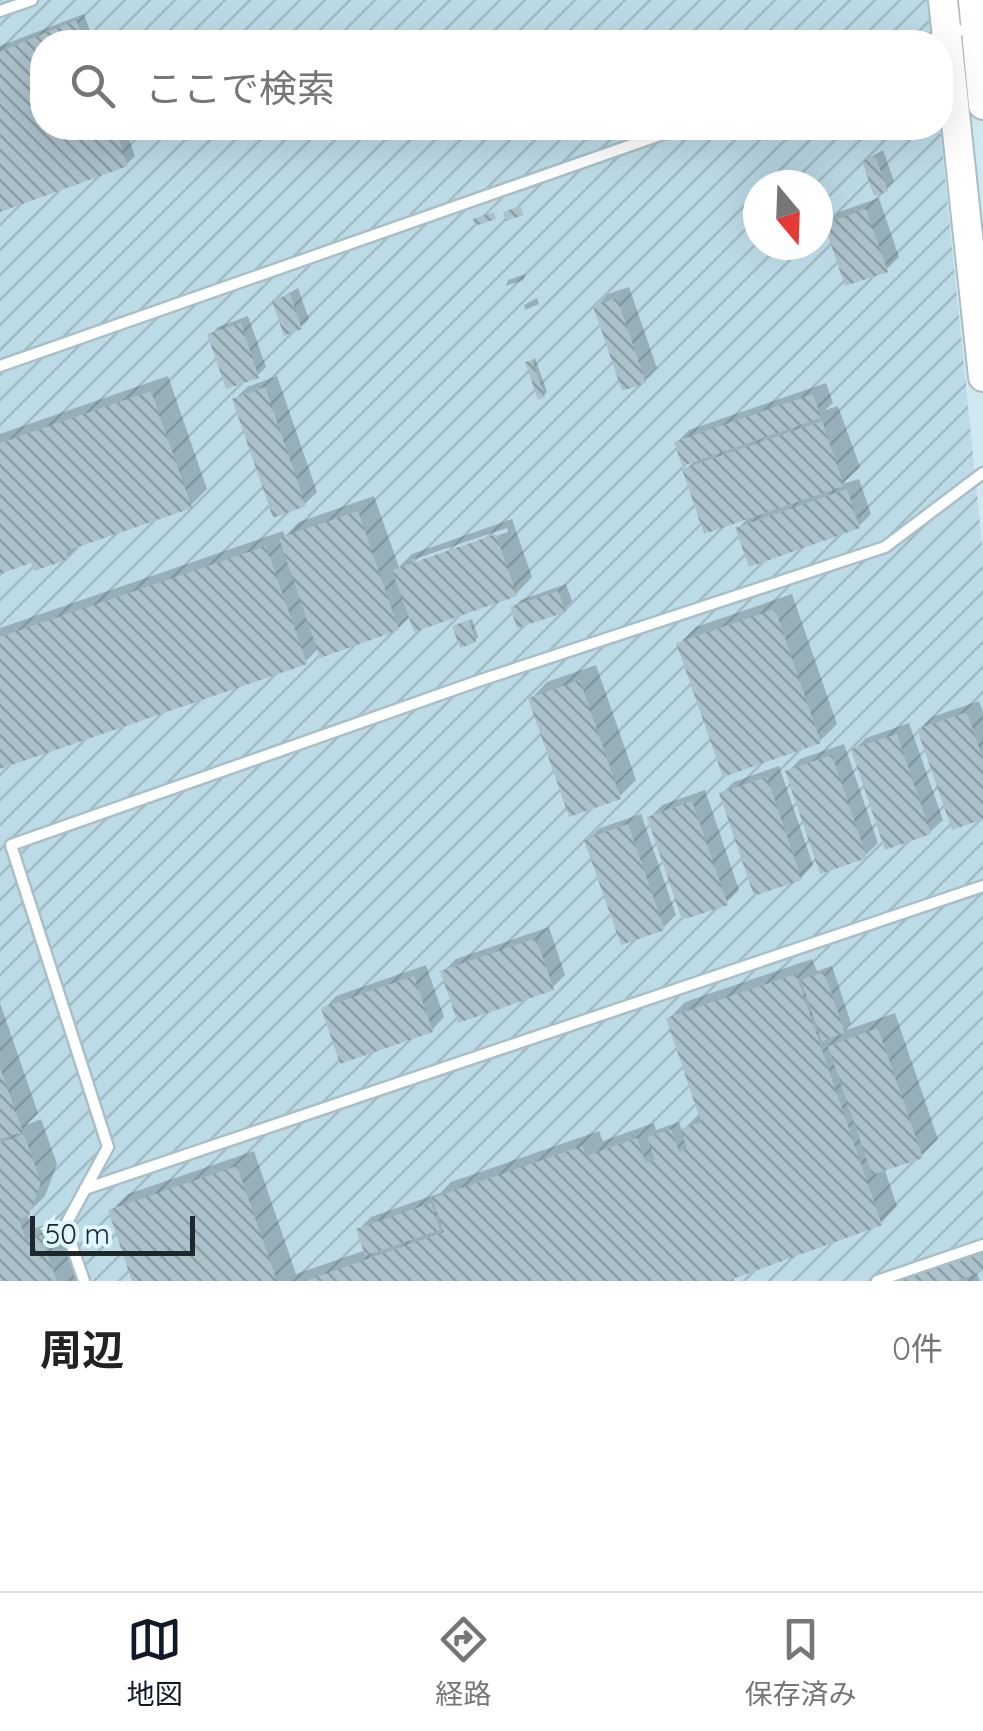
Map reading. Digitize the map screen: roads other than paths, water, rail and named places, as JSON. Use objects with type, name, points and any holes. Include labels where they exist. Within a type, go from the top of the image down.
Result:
[{"type":"street","points":[[937,30],[943,0]]},
{"type":"street","points":[[974,13],[983,105]]},
{"type":"street","points":[[949,140],[983,377]]},
{"type":"lane","points":[[0,11],[32,0]]},
{"type":"lane","points":[[947,30],[974,13]]},
{"type":"lane","points":[[0,366],[646,140]]},
{"type":"lane","points":[[84,1281],[65,1226],[108,1146],[11,845],[484,679],[885,547],[983,473]]},
{"type":"lane","points":[[84,1189],[983,886]]},
{"type":"lane","points":[[877,1281],[983,1246]]}]
